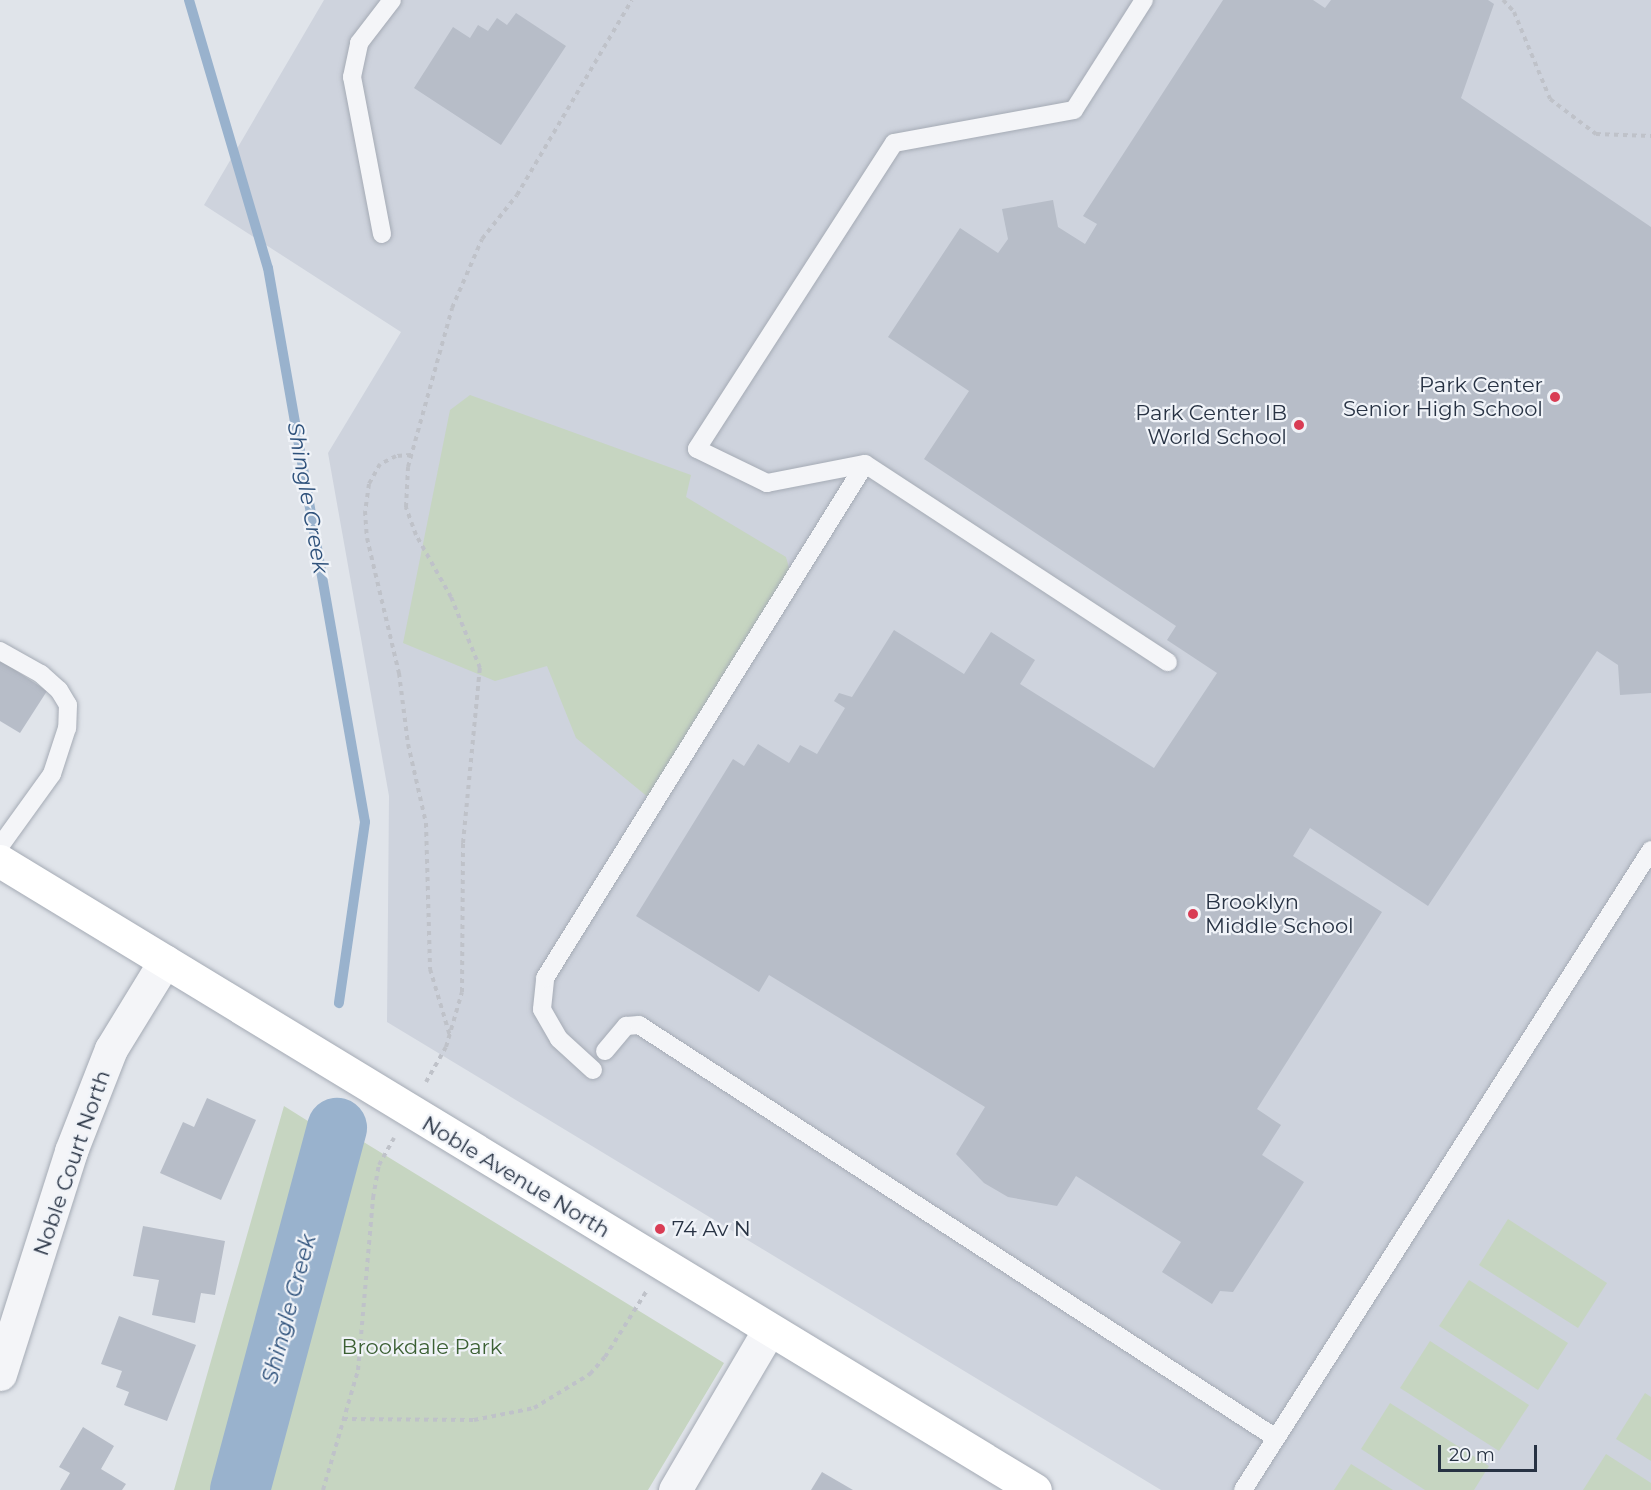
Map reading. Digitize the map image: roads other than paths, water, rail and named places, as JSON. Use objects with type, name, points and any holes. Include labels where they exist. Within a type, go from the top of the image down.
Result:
[{"type":"street","name":"Noble Avenue North","points":[[0,861],[409,1112],[1035,1490]]},
{"type":"street","name":"Noble Court North","points":[[0,1374],[71,1151],[107,1059],[165,961]]},
{"type":"street","points":[[675,1490],[770,1330]]},
{"type":"lane","points":[[382,234],[352,77],[359,43],[392,0]]},
{"type":"lane","points":[[1144,0],[1074,110],[894,143],[697,449],[766,483],[865,464],[1168,662]]},
{"type":"lane","points":[[593,1070],[559,1039],[542,1009],[545,978],[865,464]]},
{"type":"lane","points":[[0,651],[41,674],[59,690],[68,705],[65,740],[52,774],[0,846]]},
{"type":"lane","points":[[1243,1490],[1651,850]]},
{"type":"lane","points":[[605,1051],[626,1026],[639,1026],[1276,1438]]},
{"type":"waterway","name":"Shingle Creek","points":[[189,0],[268,268],[365,822],[339,1003]]},
{"type":"waterway","name":"Shingle Creek","points":[[240,1490],[337,1128]]},
{"type":"place","name":"Park Center Senior High School","points":[[1555,397]]},
{"type":"place","name":"Park Center IB World School","points":[[1299,425]]},
{"type":"place","name":"Brooklyn Middle School","points":[[1193,914]]},
{"type":"place","name":"74 Av N","points":[[660,1229]]},
{"type":"park label","name":"Brookdale Park","points":[[422,1347]]}]
